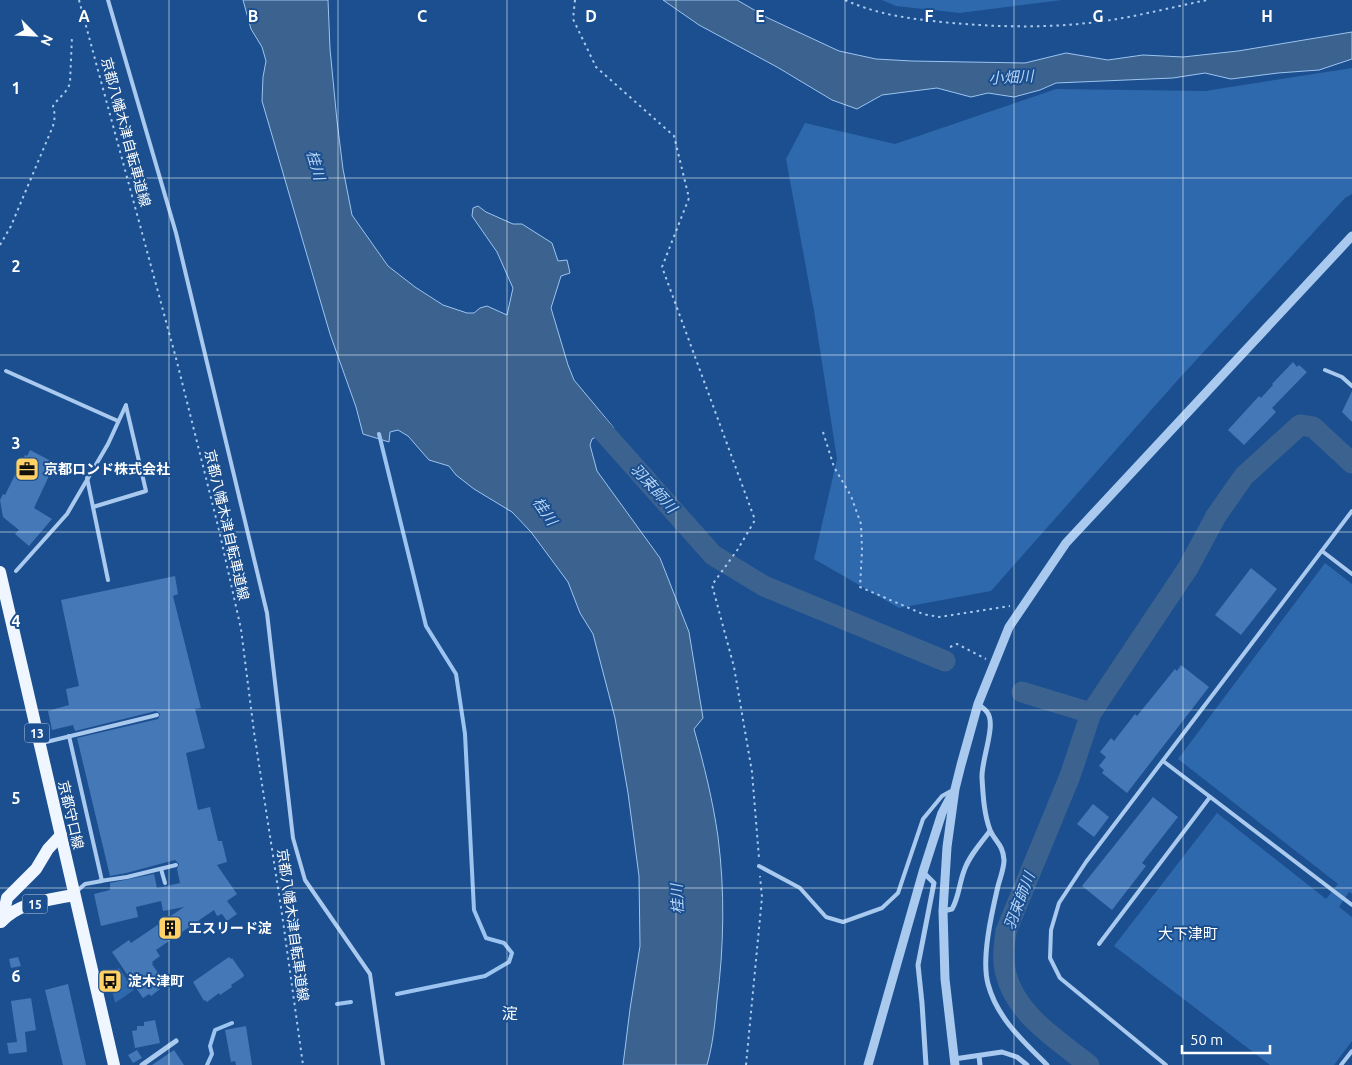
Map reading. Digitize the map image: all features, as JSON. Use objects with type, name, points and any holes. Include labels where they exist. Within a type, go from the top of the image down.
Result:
[{"type":"main road","name":"京都守口線","points":[[0,572],[114,1065]]},
{"type":"main road","points":[[1,922],[7,898],[36,869],[48,849],[61,835]]},
{"type":"main road","name":"15","points":[[1,922],[13,912],[27,905],[74,895]]},
{"type":"street","points":[[1027,1065],[1017,1058],[1002,1052],[955,1062],[945,979],[944,876],[955,789],[978,704],[1009,627],[1066,542],[1352,236]]},
{"type":"street","points":[[978,704],[987,712],[991,719],[992,727],[984,754],[982,776],[984,804],[990,831],[1001,844],[1004,861],[991,917],[986,952],[987,982],[998,1010],[1016,1034],[1047,1065]]},
{"type":"street","points":[[868,1065],[923,872],[942,813],[955,789]]},
{"type":"street","points":[[943,910],[952,909],[956,902],[964,871],[990,831]]},
{"type":"street","points":[[923,872],[934,883],[918,965],[926,1065]]},
{"type":"street","points":[[142,1065],[176,1041]]},
{"type":"street","points":[[979,1056],[980,1065]]},
{"type":"street","points":[[1015,1065],[1017,1058]]},
{"type":"lane","points":[[108,0],[176,233],[267,613],[293,838],[305,880],[370,974],[383,1065]]},
{"type":"lane","points":[[1325,370],[1342,376],[1352,386]]},
{"type":"lane","points":[[6,371],[118,422]]},
{"type":"lane","points":[[16,571],[67,514],[108,444],[126,405],[146,490],[93,507]]},
{"type":"lane","points":[[87,478],[108,580]]},
{"type":"lane","points":[[1166,1065],[1060,978],[1050,958],[1051,930],[1059,903],[1086,862],[1352,511]]},
{"type":"lane","points":[[1322,551],[1352,574]]},
{"type":"lane","points":[[40,744],[157,715]]},
{"type":"lane","points":[[69,736],[102,881],[100,882]]},
{"type":"lane","points":[[1163,761],[1352,905]]},
{"type":"lane","points":[[759,866],[800,888],[826,918],[843,922],[882,908],[898,893],[923,819],[942,796],[955,789]]},
{"type":"lane","points":[[1099,944],[1210,797]]},
{"type":"lane","points":[[74,895],[85,884],[176,865]]},
{"type":"lane","points":[[161,869],[164,883]]},
{"type":"lane","points":[[1341,1065],[1352,1051]]},
{"type":"path","name":"京都八幡木津自転車道線","points":[[79,0],[177,362],[219,530],[241,628],[254,732],[303,1065]]},
{"type":"path","points":[[575,0],[573,19],[596,66],[674,136],[689,198],[662,267],[755,520],[738,549],[712,585],[734,667],[752,772],[762,897],[746,1065]]},
{"type":"path","points":[[845,0],[858,6],[905,19],[1032,27],[1089,23],[1208,0]]},
{"type":"path","points":[[0,245],[11,226],[53,126],[56,116],[53,106],[58,97],[68,90],[72,36]]},
{"type":"path","points":[[823,432],[834,467],[851,496],[861,524],[860,587],[923,614],[939,617],[1024,603]]},
{"type":"path","points":[[950,647],[957,644],[977,655]]},
{"type":"shaded area","points":[[882,0],[1062,0],[960,13],[896,6]]},
{"type":"shaded area","points":[[1352,68],[1352,194],[1345,198],[1176,382],[991,591],[899,608],[814,559],[837,459],[814,311],[786,159],[805,123],[895,144],[1056,89],[1205,91]]},
{"type":"shaded area","points":[[1325,563],[1352,584],[1352,894],[1349,892],[1339,907],[1352,917],[1352,1041],[1334,1065],[1270,1065],[1114,946],[1217,813],[1326,899],[1338,884],[1178,759]]},
{"type":"shaded area","points":[[119,968],[134,990],[115,1003],[109,975]]},
{"type":"water","name":"桂川","points":[[243,0],[328,0],[330,49],[337,121],[343,169],[352,215],[388,266],[415,287],[443,305],[467,313],[474,313],[480,308],[487,306],[507,315],[513,288],[497,252],[472,216],[473,208],[478,206],[486,212],[513,224],[522,224],[552,243],[558,261],[567,260],[570,273],[561,276],[551,308],[574,380],[614,428],[592,439],[590,445],[597,471],[660,558],[689,632],[703,718],[694,729],[714,810],[722,878],[721,960],[714,1033],[707,1065],[623,1065],[640,946],[639,876],[628,793],[615,718],[593,634],[580,613],[568,582],[531,532],[512,512],[474,489],[456,475],[449,466],[429,460],[408,436],[398,430],[390,432],[389,442],[363,434],[356,407],[330,334],[262,101],[266,61],[262,47],[251,29]]},
{"type":"water","name":"小畑川","points":[[663,0],[737,0],[768,18],[839,51],[876,59],[1025,63],[1066,53],[1108,60],[1143,55],[1183,57],[1238,51],[1352,32],[1352,59],[1319,70],[1231,79],[1205,73],[1173,78],[1056,83],[1040,90],[1014,97],[988,93],[971,97],[937,88],[882,95],[857,109],[832,100],[777,67],[699,25]]},
{"type":"building","points":[[1293,362],[1297,367],[1299,365],[1307,372],[1272,408],[1276,412],[1244,445],[1228,430],[1259,396],[1261,398]]},
{"type":"building","points":[[1352,391],[1352,422],[1342,412]]},
{"type":"building","points":[[30,450],[55,463],[34,508],[52,519],[29,546],[15,534],[19,530],[3,517],[0,500],[3,494],[5,495],[25,455],[27,456]]},
{"type":"building","points":[[1251,568],[1277,589],[1241,635],[1215,615]]},
{"type":"building","points":[[175,576],[178,594],[173,596],[201,708],[195,709],[205,748],[186,753],[198,810],[210,807],[218,841],[222,841],[227,862],[217,865],[237,894],[227,901],[237,914],[227,921],[222,914],[217,916],[214,910],[156,950],[160,956],[152,964],[158,973],[156,974],[162,985],[151,996],[149,994],[143,998],[112,952],[129,940],[131,943],[184,907],[163,911],[161,901],[136,907],[138,917],[101,926],[94,894],[110,890],[110,883],[154,874],[157,888],[180,883],[177,869],[179,864],[175,860],[110,876],[77,738],[158,719],[160,714],[156,711],[75,731],[73,725],[52,730],[48,711],[69,705],[66,689],[79,686],[61,600]]},
{"type":"building","points":[[1181,665],[1209,687],[1127,793],[1102,773],[1104,770],[1099,766],[1106,757],[1100,752],[1111,738],[1114,741],[1135,714],[1137,716],[1175,669],[1177,671]]},
{"type":"building","points":[[1153,797],[1178,817],[1142,863],[1146,866],[1112,910],[1082,886]]},
{"type":"building","points":[[1093,804],[1109,817],[1094,837],[1077,824]]},
{"type":"building","points":[[18,957],[21,966],[11,968],[9,959]]},
{"type":"building","points":[[229,957],[232,958],[244,975],[243,977],[220,995],[219,993],[207,1002],[204,1001],[193,982]]},
{"type":"building","points":[[68,984],[86,1065],[63,1065],[45,990]]},
{"type":"building","points":[[31,998],[36,1030],[25,1032],[27,1052],[9,1054],[7,1043],[17,1042],[11,1001]]},
{"type":"building","points":[[155,1020],[160,1043],[135,1048],[132,1031],[137,1030],[137,1026],[144,1026],[144,1022]]},
{"type":"building","points":[[246,1026],[252,1065],[236,1065],[235,1061],[231,1062],[225,1030]]},
{"type":"building","points":[[137,1050],[142,1058],[133,1063],[128,1055]]},
{"type":"building","points":[[174,1050],[184,1065],[152,1065]]},
{"type":"waterway","name":"羽束師川","points":[[584,410],[713,555],[764,586],[945,661]]},
{"type":"waterway","points":[[1089,1065],[1040,1026],[1019,1002],[1011,989],[1006,974],[1004,947],[1006,931],[1070,776],[1091,713],[1188,568],[1216,516],[1244,476],[1300,425],[1313,427],[1352,463]]},
{"type":"waterway","points":[[379,434],[426,626],[456,674],[465,734],[474,910],[486,938],[504,943],[512,953],[509,962],[485,976],[397,994]]},
{"type":"waterway","points":[[1022,692],[1091,713]]},
{"type":"waterway","points":[[337,1004],[351,1002]]},
{"type":"waterway","points":[[207,1065],[212,1054],[210,1046],[215,1030],[232,1023]]},
{"type":"place","name":"京都ロンド株式会社","points":[[27,469]]},
{"type":"place","name":"エスリード淀","points":[[170,928]]},
{"type":"place","name":"淀木津町","points":[[110,981]]},
{"type":"district","name":"大下津町","points":[[1188,933]]},
{"type":"district","name":"淀","points":[[510,1013]]}]
